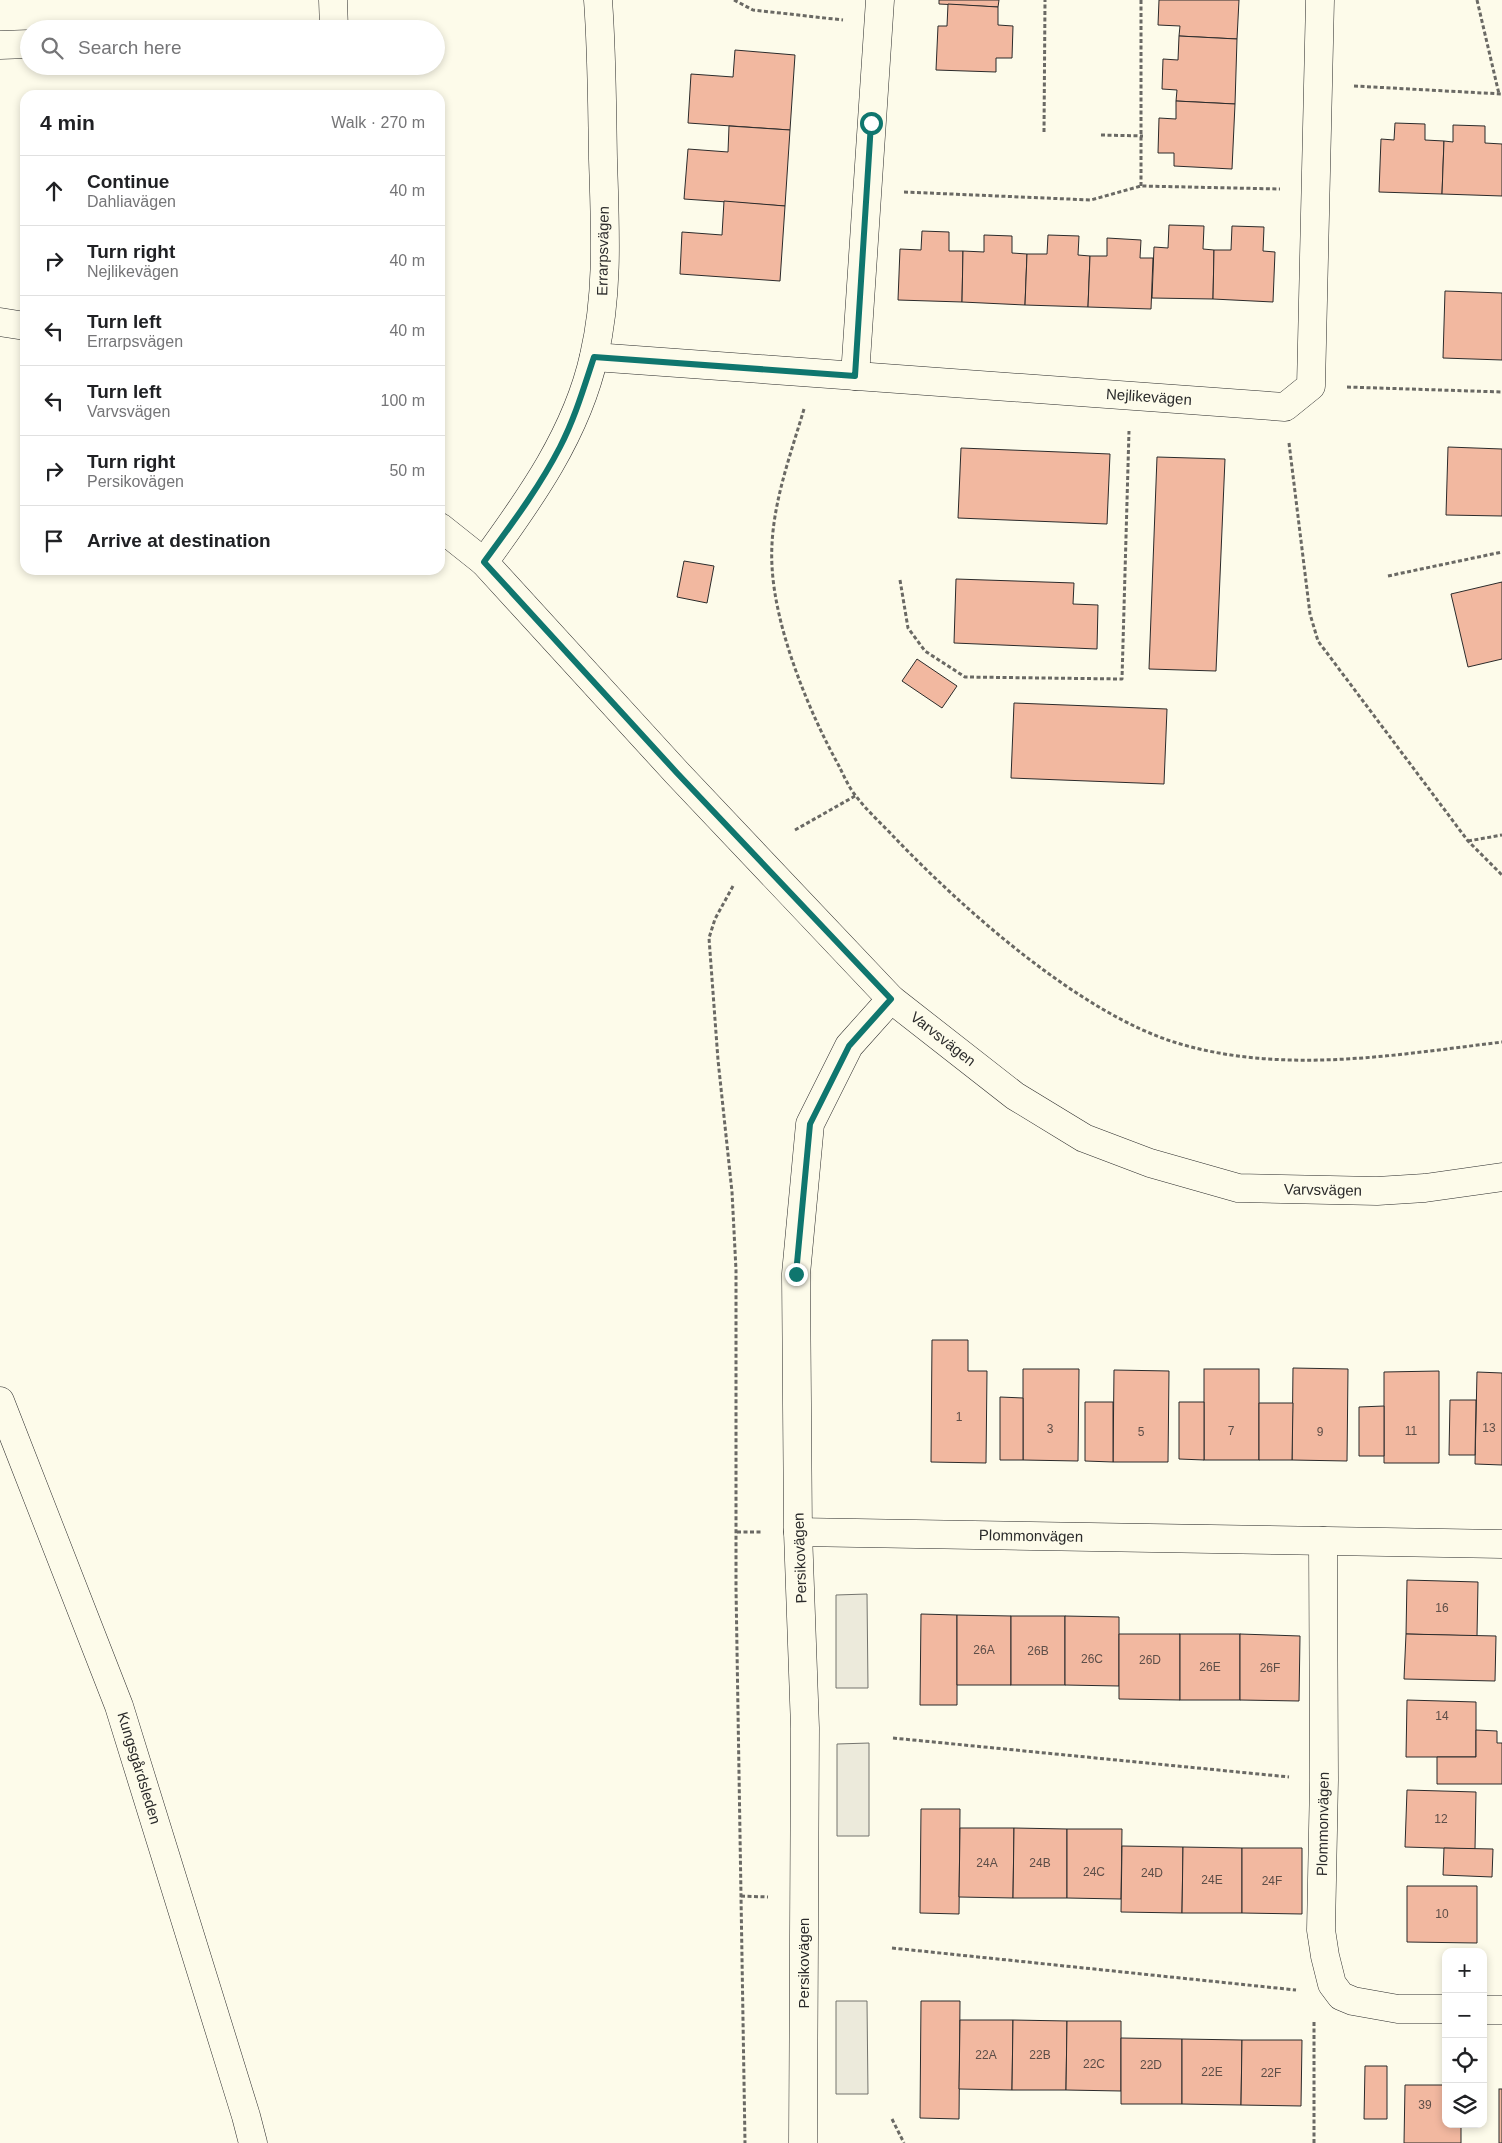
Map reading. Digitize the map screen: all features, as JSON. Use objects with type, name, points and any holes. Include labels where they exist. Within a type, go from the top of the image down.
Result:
[{"type":"street","points":[[333,0],[334,20]]},
{"type":"street","name":"Errarpsvägen","points":[[484,562],[529,500],[560,446],[579,403],[594,357],[606,272],[598,0]]},
{"type":"street","points":[[1285,407],[1312,386],[1320,0]]},
{"type":"street","points":[[855,376],[879,12]]},
{"type":"street","points":[[0,46],[20,45]]},
{"type":"street","points":[[0,322],[20,325]]},
{"type":"street","name":"Nejlikevägen","points":[[594,357],[1285,407]]},
{"type":"street","name":"Varvsvägen","points":[[445,531],[484,562],[677,773],[891,999],[1015,1096],[1084,1138],[1150,1163],[1238,1188],[1377,1191],[1425,1188],[1502,1177]]},
{"type":"street","name":"Persikovägen","points":[[803,2143],[805,1728],[798,1532],[796,1274],[810,1124],[849,1046],[891,999]]},
{"type":"street","name":"Kungsgårdsleden","points":[[0,1401],[120,1706],[253,2143]]},
{"type":"street","name":"Plommonvägen","points":[[798,1532],[1502,1544]]},
{"type":"street","name":"Plommonvägen","points":[[1323,1541],[1324,1780],[1321,1930],[1324,1956],[1323,1988]]},
{"type":"street","points":[[1323,1988],[1353,2002],[1398,2009],[1442,2010]]},
{"type":"street","points":[[1487,2010],[1502,2010]]},
{"type":"path","points":[[734,0],[753,10],[879,12]]},
{"type":"path","points":[[1044,132],[1046,0]]},
{"type":"path","points":[[1141,0],[1143,136],[1141,186]]},
{"type":"path","points":[[1318,84],[1500,94],[1477,0]]},
{"type":"path","points":[[1101,135],[1143,136]]},
{"type":"path","points":[[866,190],[1091,200],[1141,186],[1316,190]]},
{"type":"path","points":[[815,373],[781,488],[775,515],[772,567],[777,604],[786,640],[803,686],[825,740],[855,796],[919,863],[986,924],[1029,958],[1094,1003],[1142,1030],[1176,1043],[1214,1052],[1267,1058],[1330,1060],[1502,1042]]},
{"type":"path","points":[[1312,386],[1502,392]]},
{"type":"path","points":[[900,580],[908,628],[924,651],[965,677],[1122,679],[1130,396]]},
{"type":"path","points":[[1285,407],[1310,614],[1318,641],[1468,842],[1502,875]]},
{"type":"path","points":[[1388,576],[1502,552]]},
{"type":"path","points":[[795,830],[855,796]]},
{"type":"path","points":[[1468,842],[1502,835]]},
{"type":"path","points":[[734,885],[715,918],[709,938],[718,1060],[732,1192],[736,1270],[736,1588],[744,2143]]},
{"type":"path","points":[[893,1738],[1324,1780]]},
{"type":"path","points":[[892,1948],[1323,1988],[1314,2143]]},
{"type":"path","points":[[892,2119],[904,2143]]},
{"type":"shaded area","points":[[867,1594],[868,1688],[836,1688],[836,1595]]},
{"type":"shaded area","points":[[869,1743],[869,1836],[837,1836],[837,1744]]},
{"type":"shaded area","points":[[836,2001],[867,2001],[868,2094],[836,2094]]},
{"type":"building","points":[[939,0],[999,0],[998,7],[939,4]]},
{"type":"building","points":[[1159,0],[1239,0],[1237,39],[1179,36],[1180,26],[1158,25]]},
{"type":"building","points":[[948,4],[998,7],[998,25],[1013,26],[1012,58],[996,58],[996,72],[936,70],[938,26],[947,26]]},
{"type":"building","points":[[1179,36],[1237,39],[1235,104],[1176,101],[1177,90],[1162,89],[1163,59],[1178,60]]},
{"type":"building","points":[[735,50],[795,55],[790,130],[688,123],[691,74],[733,77]]},
{"type":"building","points":[[1176,101],[1235,104],[1232,169],[1174,166],[1174,153],[1158,153],[1159,118],[1176,119]]},
{"type":"building","points":[[1395,123],[1425,124],[1425,140],[1444,141],[1442,194],[1379,192],[1381,139],[1394,140]]},
{"type":"building","points":[[1453,125],[1485,126],[1485,143],[1502,144],[1502,196],[1442,194],[1444,141],[1453,142]]},
{"type":"building","points":[[729,126],[790,130],[785,206],[684,199],[688,149],[728,152]]},
{"type":"building","points":[[724,201],[785,206],[780,281],[680,274],[682,232],[722,235]]},
{"type":"building","points":[[1169,225],[1204,226],[1203,249],[1214,250],[1213,299],[1152,298],[1154,247],[1168,248]]},
{"type":"building","points":[[1232,226],[1264,227],[1263,251],[1275,252],[1273,302],[1213,299],[1214,250],[1231,250]]},
{"type":"building","points":[[922,231],[949,232],[949,251],[963,251],[962,302],[898,300],[900,249],[921,250]]},
{"type":"building","points":[[984,235],[1012,236],[1012,253],[1027,254],[1025,305],[962,302],[963,251],[984,252]]},
{"type":"building","points":[[1048,235],[1079,236],[1078,255],[1090,256],[1088,307],[1025,305],[1027,254],[1047,254]]},
{"type":"building","points":[[1107,238],[1141,240],[1140,258],[1153,258],[1151,309],[1088,307],[1090,256],[1107,256]]},
{"type":"building","points":[[1445,291],[1502,293],[1502,360],[1443,358]]},
{"type":"building","points":[[1448,447],[1502,449],[1502,516],[1446,515]]},
{"type":"building","points":[[961,448],[1110,454],[1107,524],[958,518]]},
{"type":"building","points":[[1157,457],[1225,459],[1216,671],[1149,669]]},
{"type":"building","points":[[684,561],[714,566],[707,603],[677,597]]},
{"type":"building","points":[[956,579],[1074,583],[1073,604],[1098,605],[1097,649],[954,643]]},
{"type":"building","points":[[1502,582],[1502,659],[1468,667],[1451,594]]},
{"type":"building","points":[[917,659],[957,686],[942,708],[902,681]]},
{"type":"building","points":[[1014,703],[1167,709],[1164,784],[1011,778]]},
{"type":"building","points":[[932,1340],[968,1340],[968,1371],[987,1371],[986,1463],[931,1462]]},
{"type":"building","points":[[1293,1368],[1348,1369],[1347,1461],[1292,1460]]},
{"type":"building","points":[[1023,1369],[1079,1369],[1078,1461],[1023,1460]]},
{"type":"building","points":[[1204,1369],[1259,1369],[1259,1460],[1204,1460]]},
{"type":"building","points":[[1114,1370],[1169,1371],[1168,1462],[1113,1462]]},
{"type":"building","points":[[1439,1371],[1439,1463],[1384,1463],[1384,1372]]},
{"type":"building","points":[[1477,1372],[1502,1373],[1502,1465],[1475,1464]]},
{"type":"building","points":[[1000,1397],[1023,1398],[1023,1460],[1000,1460]]},
{"type":"building","points":[[1450,1400],[1476,1400],[1475,1455],[1449,1455]]},
{"type":"building","points":[[1085,1402],[1113,1402],[1113,1462],[1085,1461]]},
{"type":"building","points":[[1179,1402],[1204,1402],[1204,1460],[1179,1459]]},
{"type":"building","points":[[1259,1403],[1293,1403],[1292,1460],[1259,1460]]},
{"type":"building","points":[[1384,1406],[1384,1456],[1359,1456],[1359,1407]]},
{"type":"building","points":[[1407,1580],[1478,1582],[1477,1636],[1406,1634]]},
{"type":"building","points":[[921,1614],[957,1615],[957,1705],[920,1705]]},
{"type":"building","points":[[957,1615],[1011,1616],[1011,1685],[957,1685]]},
{"type":"building","points":[[1011,1616],[1065,1616],[1065,1685],[1011,1685]]},
{"type":"building","points":[[1065,1616],[1119,1617],[1119,1686],[1065,1685]]},
{"type":"building","points":[[1119,1634],[1180,1634],[1180,1700],[1119,1699]]},
{"type":"building","points":[[1180,1634],[1240,1634],[1240,1700],[1180,1700]]},
{"type":"building","points":[[1240,1634],[1300,1636],[1299,1701],[1240,1700]]},
{"type":"building","points":[[1406,1634],[1496,1636],[1495,1681],[1404,1679]]},
{"type":"building","points":[[1407,1700],[1476,1702],[1476,1757],[1406,1757]]},
{"type":"building","points":[[1476,1730],[1497,1731],[1497,1743],[1502,1743],[1502,1784],[1437,1784],[1437,1757],[1476,1757]]},
{"type":"building","points":[[1407,1790],[1476,1792],[1475,1849],[1405,1847]]},
{"type":"building","points":[[921,1809],[960,1809],[959,1914],[920,1913]]},
{"type":"building","points":[[960,1828],[1014,1828],[1013,1898],[959,1897]]},
{"type":"building","points":[[1014,1828],[1067,1829],[1067,1898],[1013,1898]]},
{"type":"building","points":[[1067,1829],[1122,1829],[1121,1899],[1067,1898]]},
{"type":"building","points":[[1122,1846],[1183,1847],[1182,1913],[1121,1912]]},
{"type":"building","points":[[1183,1847],[1242,1848],[1242,1913],[1182,1913]]},
{"type":"building","points":[[1242,1848],[1302,1848],[1302,1914],[1242,1913]]},
{"type":"building","points":[[1444,1848],[1493,1849],[1492,1877],[1443,1875]]},
{"type":"building","points":[[1407,1886],[1477,1886],[1477,1943],[1407,1942]]},
{"type":"building","points":[[921,2001],[960,2001],[959,2119],[920,2118]]},
{"type":"building","points":[[960,2020],[1013,2020],[1012,2090],[959,2089]]},
{"type":"building","points":[[1013,2020],[1067,2021],[1066,2090],[1012,2090]]},
{"type":"building","points":[[1067,2021],[1121,2021],[1121,2091],[1066,2090]]},
{"type":"building","points":[[1121,2038],[1182,2039],[1182,2104],[1121,2104]]},
{"type":"building","points":[[1182,2039],[1242,2040],[1241,2105],[1182,2104]]},
{"type":"building","points":[[1242,2040],[1302,2040],[1301,2106],[1241,2105]]},
{"type":"building","points":[[1365,2066],[1387,2066],[1387,2119],[1364,2119]]},
{"type":"building","points":[[1405,2085],[1442,2085],[1442,2128],[1461,2128],[1461,2143],[1404,2143]]},
{"type":"building","points":[[1499,2089],[1502,2089],[1502,2143],[1499,2143]]},
{"type":"route","points":[[796,1274],[810,1124],[849,1046],[891,999],[677,773],[484,562],[529,500],[560,446],[579,403],[594,357],[855,376],[871,123]]}]
